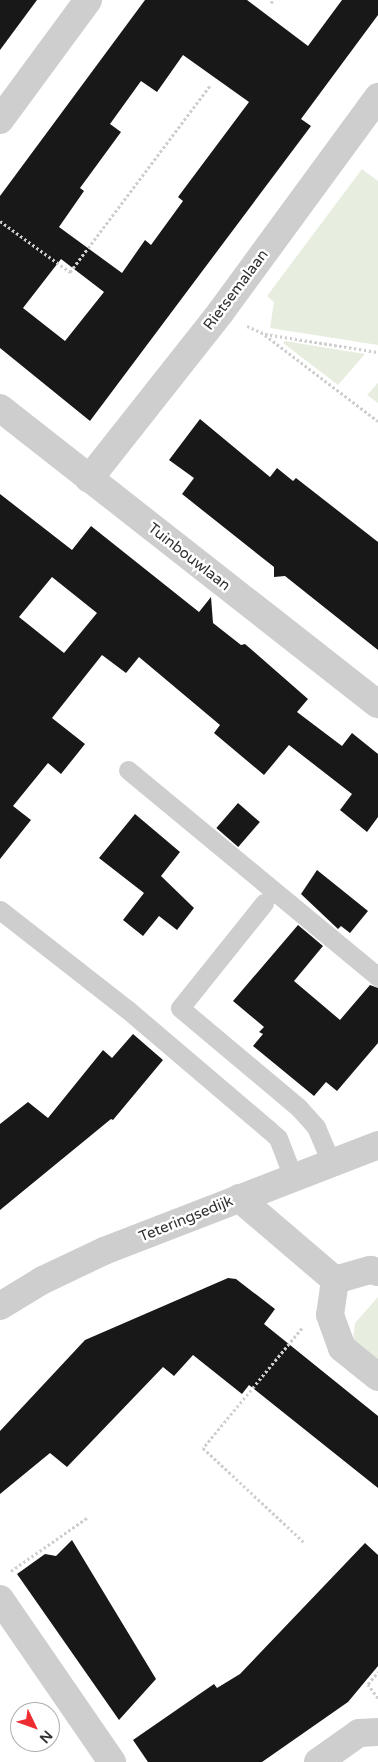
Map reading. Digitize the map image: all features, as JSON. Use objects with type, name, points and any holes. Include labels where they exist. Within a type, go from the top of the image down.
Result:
[{"type":"street","points":[[0,120],[88,0]]},
{"type":"street","name":"Rietsemalaan","points":[[89,479],[220,313],[378,97]]},
{"type":"street","name":"Tuinbouwlaan","points":[[0,408],[378,704]]},
{"type":"street","name":"Teteringsedijk","points":[[0,1306],[73,1264],[378,1144]]},
{"type":"street","points":[[239,1198],[334,1280]]},
{"type":"street","points":[[334,1280],[371,1270],[378,1272]]},
{"type":"street","points":[[334,1280],[330,1315],[342,1348],[378,1377]]},
{"type":"street","points":[[0,1599],[112,1762]]},
{"type":"street","points":[[318,1762],[359,1733],[378,1732]]},
{"type":"lane","points":[[128,770],[378,977]]},
{"type":"lane","points":[[264,904],[180,1008],[298,1108],[316,1127],[331,1163]]},
{"type":"lane","points":[[0,910],[128,1010],[278,1138],[293,1177]]},
{"type":"path","points":[[0,221],[70,272],[210,84]]},
{"type":"path","points":[[220,313],[265,334],[378,421]]},
{"type":"path","points":[[265,334],[378,352]]},
{"type":"path","points":[[305,1543],[203,1448],[309,1319],[330,1315]]},
{"type":"path","points":[[8,1573],[88,1517]]},
{"type":"path","points":[[378,1672],[368,1684],[378,1698]]},
{"type":"green space","points":[[362,169],[378,181],[378,345],[270,328],[274,302],[267,296]]},
{"type":"green space","points":[[285,341],[365,354],[338,385],[283,343]]},
{"type":"green space","points":[[378,383],[378,403],[367,395]]},
{"type":"green space","points":[[378,1297],[378,1366],[353,1340],[355,1323]]},
{"type":"building","points":[[0,0],[37,0],[0,50]]},
{"type":"building","points":[[145,0],[247,0],[308,46],[342,0],[378,0],[378,15],[301,119],[311,126],[90,421],[0,348],[0,196]],"holes":[[[183,55],[249,102],[178,197],[183,201],[151,245],[145,240],[122,273],[59,227],[84,191],[80,188],[121,132],[110,124],[141,81],[157,92]],[[61,259],[104,292],[65,341],[23,308]]]},
{"type":"building","points":[[200,419],[270,477],[277,468],[293,481],[296,478],[378,542],[378,650],[285,576],[274,577],[274,567],[182,494],[194,478],[169,460]]},
{"type":"building","points":[[0,494],[72,550],[91,526],[199,612],[211,597],[213,623],[241,645],[245,644],[308,699],[297,712],[342,746],[352,733],[378,754],[378,817],[367,832],[340,810],[352,794],[289,745],[264,775],[214,733],[220,725],[139,657],[126,673],[102,655],[52,718],[85,744],[61,774],[48,763],[13,806],[31,820],[0,859]],"holes":[[[52,577],[97,613],[64,653],[19,617]]]},
{"type":"building","points":[[238,803],[260,822],[238,847],[216,828]]},
{"type":"building","points":[[135,814],[180,852],[161,876],[194,908],[177,930],[159,916],[143,936],[123,920],[144,893],[99,858]]},
{"type":"building","points":[[317,870],[368,911],[350,933],[341,926],[338,929],[301,894]]},
{"type":"building","points":[[298,925],[323,946],[294,981],[340,1020],[370,985],[378,988],[378,1043],[337,1091],[326,1082],[314,1096],[253,1046],[263,1034],[259,1032],[264,1027],[233,1001]]},
{"type":"building","points":[[133,1034],[163,1060],[113,1120],[111,1119],[0,1210],[0,1124],[28,1102],[48,1118],[103,1050],[112,1058]]},
{"type":"building","points":[[228,1278],[236,1279],[275,1309],[264,1324],[378,1416],[378,1488],[249,1385],[242,1394],[193,1355],[174,1376],[163,1367],[67,1467],[50,1453],[0,1494],[0,1431],[85,1340]]},
{"type":"building","points":[[72,1540],[156,1679],[119,1720],[17,1574],[45,1554],[56,1556]]},
{"type":"building","points":[[365,1543],[378,1555],[378,1666],[348,1702],[262,1762],[148,1762],[133,1740],[214,1684],[217,1688],[240,1674]]}]
